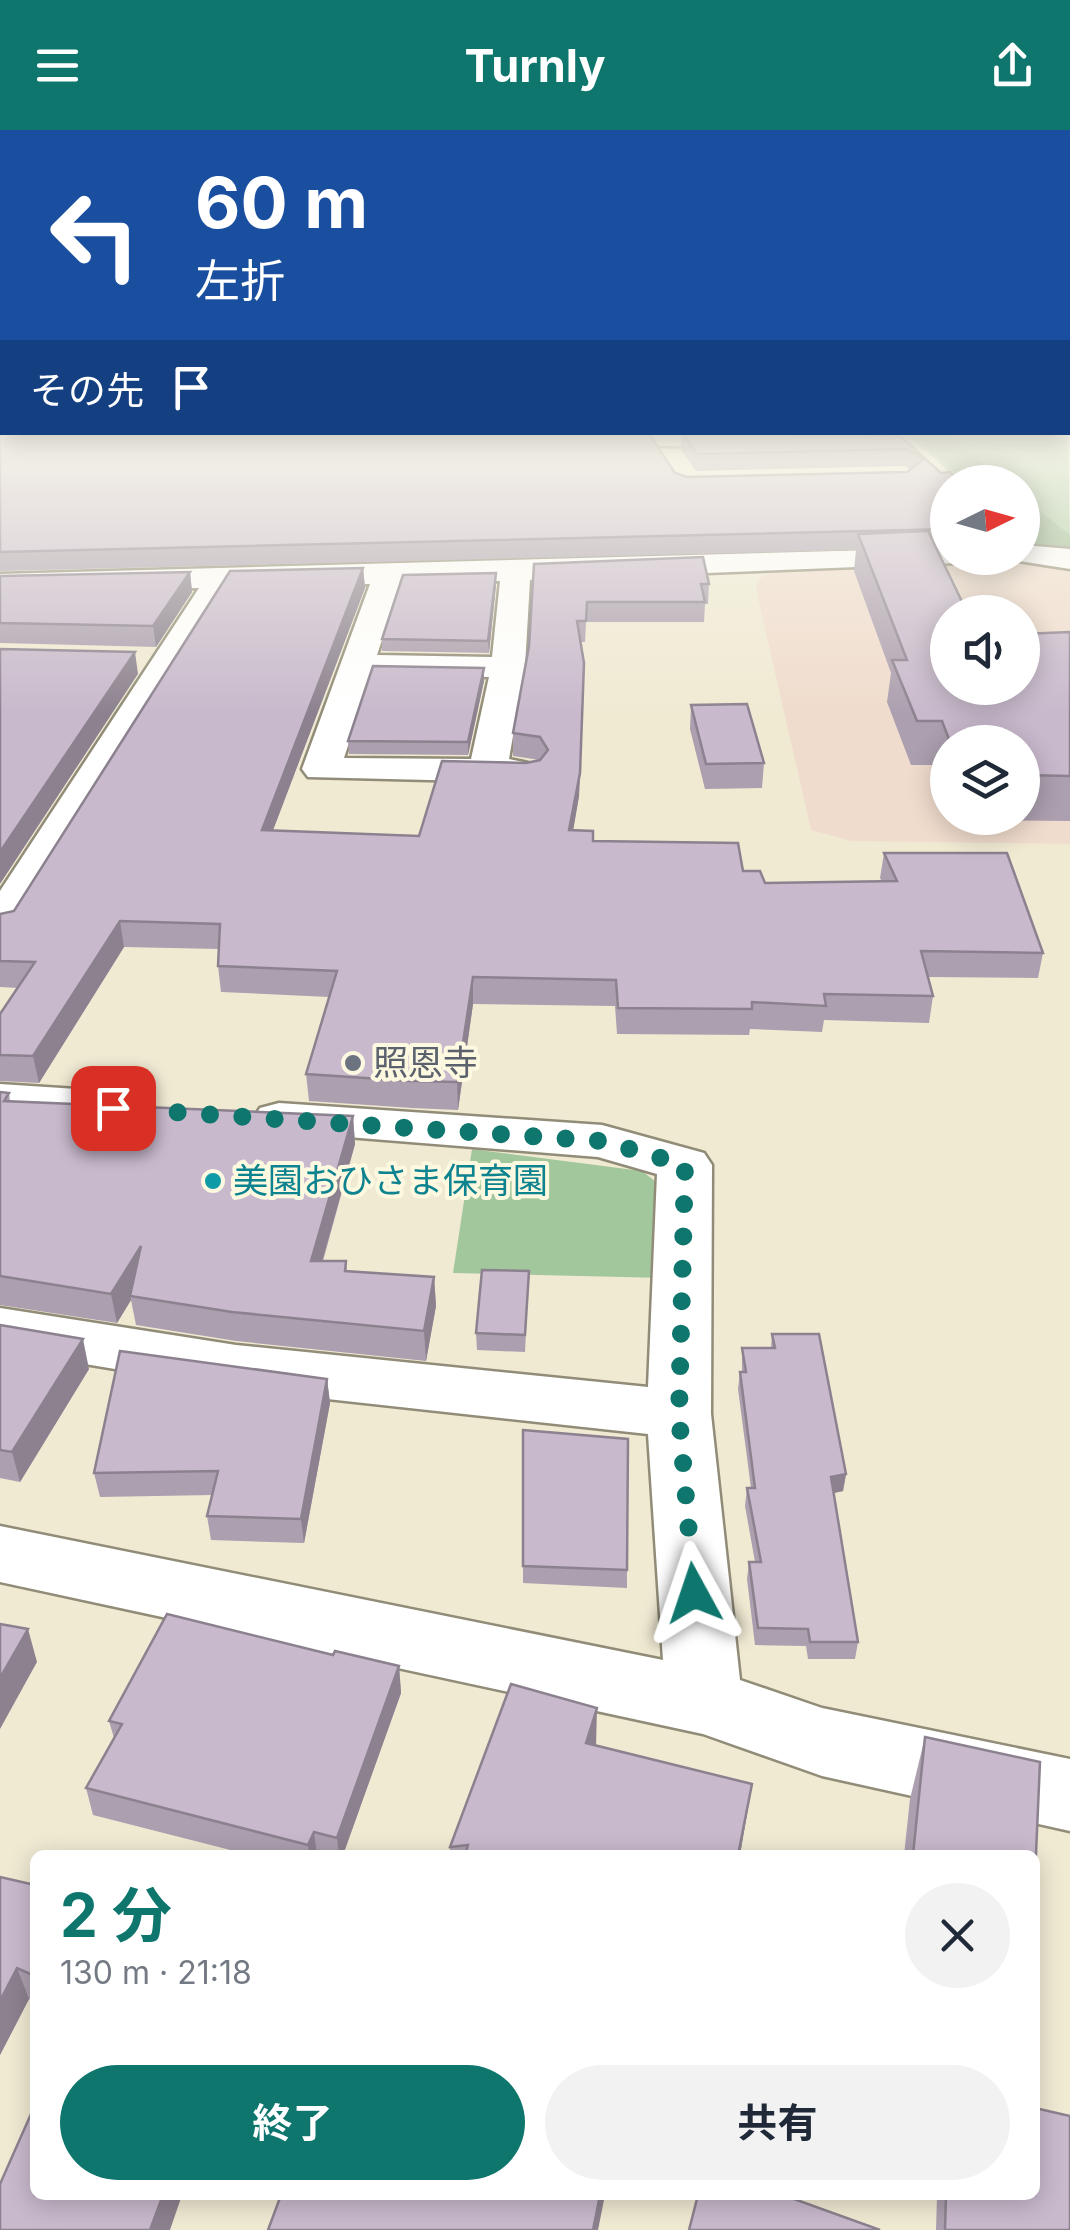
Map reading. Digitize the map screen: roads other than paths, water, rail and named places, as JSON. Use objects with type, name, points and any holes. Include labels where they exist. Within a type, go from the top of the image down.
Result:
[{"type":"street","points":[[1040,552],[1070,560]]},
{"type":"street","points":[[0,583],[516,572],[930,558]]},
{"type":"street","points":[[389,574],[321,769],[507,771],[508,667],[516,572]]},
{"type":"street","points":[[0,925],[220,579]]},
{"type":"street","points":[[130,660],[168,661]]},
{"type":"street","points":[[359,666],[508,667]]},
{"type":"street","points":[[0,1100],[175,1112]]},
{"type":"street","points":[[233,1116],[602,1141],[685,1165],[679,1414],[704,1701]]},
{"type":"street","points":[[0,1329],[236,1367],[679,1414]]},
{"type":"street","points":[[0,1554],[704,1701],[822,1742],[1070,1795]]},
{"type":"place","name":"照恩寺","points":[[353,1063]]},
{"type":"place","name":"美園おひさま保育園","points":[[213,1181]]}]
